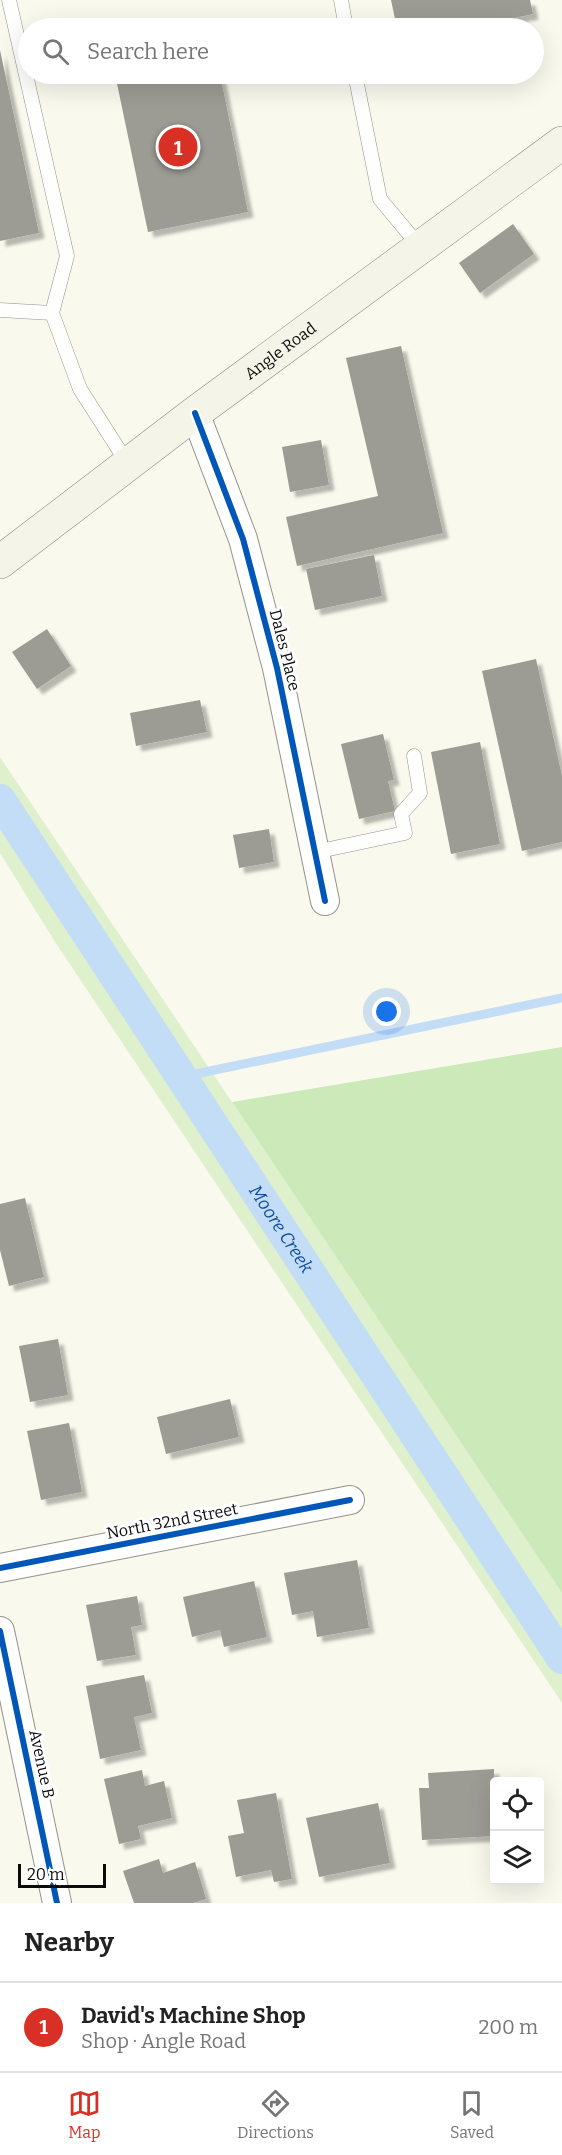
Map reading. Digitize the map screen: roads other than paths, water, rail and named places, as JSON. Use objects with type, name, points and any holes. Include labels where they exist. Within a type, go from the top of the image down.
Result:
[{"type":"main road","name":"Angle Road","points":[[0,562],[195,413],[562,142]]},
{"type":"street","name":"Dales Place","points":[[195,413],[243,539],[277,668],[325,901]]},
{"type":"street","name":"North 32nd Street","points":[[0,1568],[350,1500]]},
{"type":"street","name":"Avenue B","points":[[0,1631],[57,1903]]},
{"type":"lane","points":[[9,0],[18,40]]},
{"type":"lane","points":[[341,0],[344,18]]},
{"type":"lane","points":[[28,84],[66,256],[52,313],[80,389],[128,464]]},
{"type":"lane","points":[[357,84],[380,199],[420,247]]},
{"type":"lane","points":[[0,310],[52,313]]},
{"type":"lane","points":[[315,852],[405,833],[401,814],[420,793],[414,756]]},
{"type":"waterway","name":"Moore Creek","points":[[0,800],[562,1658]]},
{"type":"waterway","points":[[181,1077],[562,998]]},
{"type":"place","name":"David's Machine Shop","points":[[178,147]]}]
